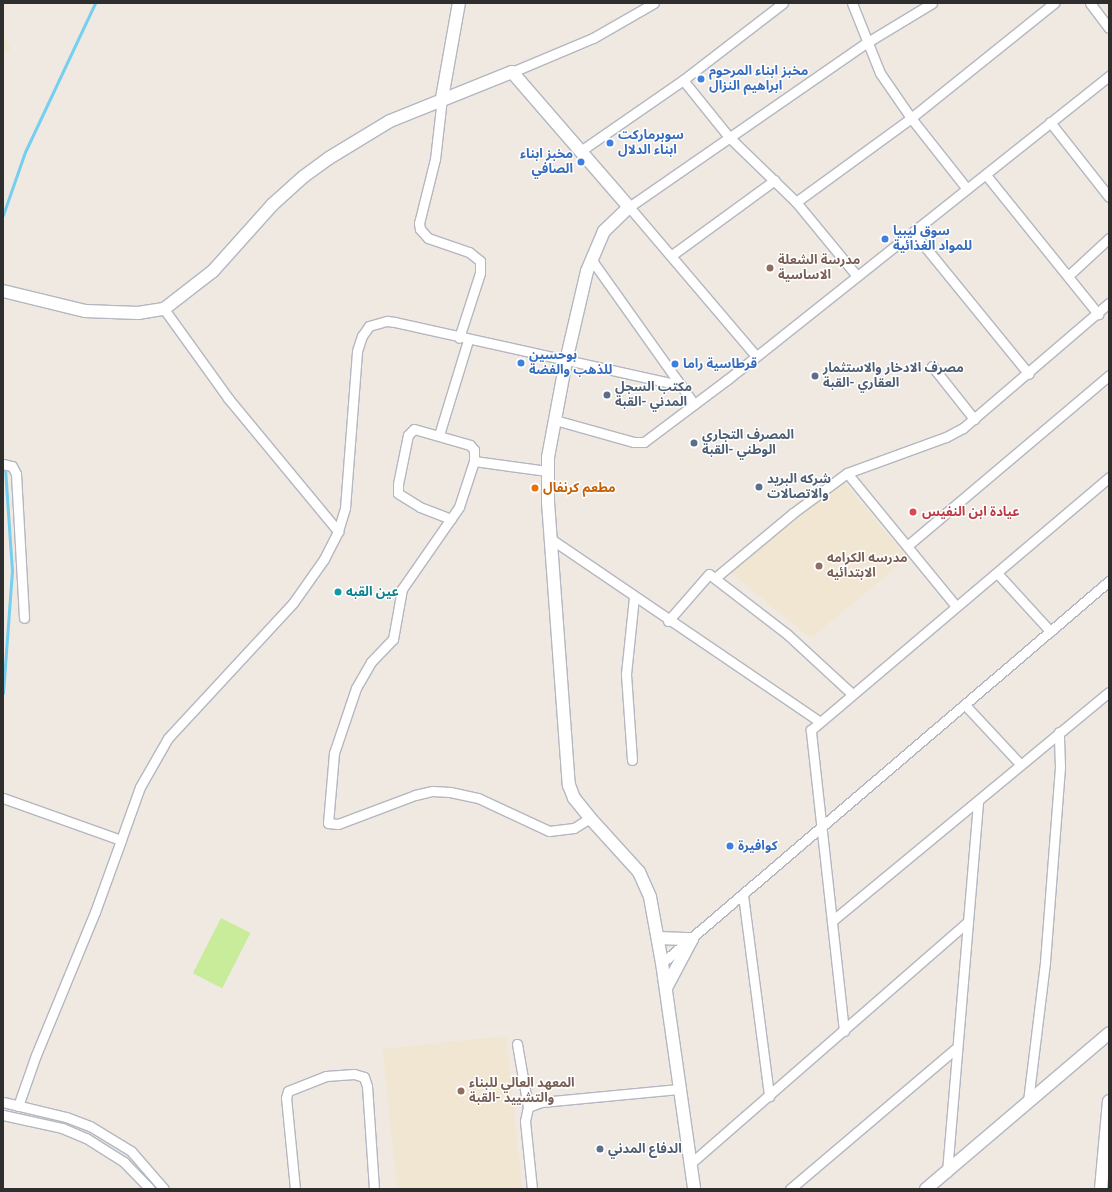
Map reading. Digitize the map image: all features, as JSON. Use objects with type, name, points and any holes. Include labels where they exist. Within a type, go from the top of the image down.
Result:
[{"type":"street","points":[[439,435],[480,273],[480,261],[469,252],[428,238],[420,229],[419,223],[435,159],[442,98],[459,3]]},
{"type":"street","points":[[3,291],[85,311],[138,313],[164,309],[189,292],[213,271],[272,205],[303,177],[359,138],[442,98],[512,72],[593,38],[654,3]]},
{"type":"street","points":[[582,150],[683,80],[783,3]]},
{"type":"street","points":[[852,3],[866,43],[880,73],[911,118],[967,189]]},
{"type":"street","points":[[694,1189],[666,988],[658,938],[646,883],[629,859],[590,818],[574,798],[566,771],[547,471],[566,361],[591,259],[604,231],[629,207],[729,137],[866,43],[932,3]]},
{"type":"street","points":[[796,202],[911,118],[1054,3]]},
{"type":"street","points":[[1090,3],[1109,28]]},
{"type":"street","points":[[512,72],[582,150],[756,356]]},
{"type":"street","points":[[555,420],[641,443],[756,356],[986,175],[1050,122],[1108,78]]},
{"type":"street","points":[[683,80],[729,137],[796,202],[857,276]]},
{"type":"street","points":[[1050,122],[1109,197]]},
{"type":"street","points":[[986,175],[1098,314]]},
{"type":"street","points":[[672,255],[775,180]]},
{"type":"street","points":[[913,232],[1029,374]]},
{"type":"street","points":[[1068,276],[1109,238]]},
{"type":"street","points":[[591,259],[679,385],[694,404]]},
{"type":"street","points":[[715,578],[793,513],[847,473],[946,438],[974,419],[1029,374],[1109,303]]},
{"type":"street","points":[[164,309],[228,398],[338,531]]},
{"type":"street","points":[[18,1106],[30,1069],[95,912],[140,787],[168,738],[293,603],[324,559],[338,531],[345,508],[357,351],[362,336],[369,326],[387,321],[679,385]]},
{"type":"street","points":[[932,366],[974,419]]},
{"type":"street","points":[[907,546],[1109,375]]},
{"type":"street","points":[[451,519],[403,498],[397,489],[411,431],[419,429],[471,447],[474,461],[462,500],[451,519],[402,589],[394,635],[371,662],[356,688],[334,753],[328,823],[345,822],[415,795],[433,791],[450,792],[478,798],[550,831],[574,828],[590,818]]},
{"type":"street","points":[[474,461],[547,471]]},
{"type":"street","points":[[3,464],[12,466],[16,474],[24,618]]},
{"type":"street","points":[[847,473],[956,606]]},
{"type":"street","points":[[844,1031],[810,741],[811,730],[1109,477]]},
{"type":"street","points":[[551,539],[668,621],[819,722]]},
{"type":"street","points":[[997,573],[1050,631]]},
{"type":"street","points":[[668,621],[709,574],[787,634],[852,694]]},
{"type":"street","points":[[662,963],[692,939],[821,827],[966,706],[1109,581]]},
{"type":"street","points":[[632,760],[626,674],[634,597]]},
{"type":"street","points":[[832,921],[978,801],[1020,764],[1109,692]]},
{"type":"street","points":[[966,706],[1020,764]]},
{"type":"street","points":[[1028,1101],[1045,955],[1060,768],[1059,732]]},
{"type":"street","points":[[3,798],[121,840]]},
{"type":"street","points":[[947,1172],[955,1049],[978,801]]},
{"type":"street","points":[[743,895],[769,1096]]},
{"type":"street","points":[[690,1164],[967,922]]},
{"type":"street","points":[[658,938],[692,939]]},
{"type":"street","points":[[666,988],[692,939]]},
{"type":"street","points":[[926,1189],[1109,1033]]},
{"type":"street","points":[[517,1044],[528,1107],[525,1121],[532,1189]]},
{"type":"street","points":[[790,1189],[955,1049]]},
{"type":"street","points":[[295,1189],[286,1098],[288,1091],[326,1076],[354,1074],[364,1077],[367,1086],[374,1189]]},
{"type":"street","points":[[528,1107],[541,1102],[680,1089]]},
{"type":"street","points":[[1101,1189],[1109,1101]]},
{"type":"street","points":[[3,1102],[66,1117],[90,1126],[131,1151],[164,1189]]},
{"type":"street","points":[[3,1115],[62,1128],[106,1149],[124,1162],[150,1189]]},
{"type":"street","points":[[62,1128],[66,1117]]},
{"type":"shaded area","points":[[3,35],[11,49],[3,54]]},
{"type":"shaded area","name":"مدرسه الكرامه الابتدائيه","points":[[843,481],[907,558],[811,638],[731,573]]},
{"type":"shaded area","points":[[506,1036],[522,1189],[397,1189],[383,1049]]},
{"type":"green space","points":[[221,918],[250,933],[222,988],[193,973]]},
{"type":"waterway","points":[[3,215],[25,152],[95,3]]},
{"type":"waterway","points":[[3,693],[12,571],[5,467]]},
{"type":"place","name":"مخبز ابناء المرحوم ابراهيم النزال","points":[[701,79]]},
{"type":"place","name":"سوبرماركت ابناء الدلال","points":[[610,143]]},
{"type":"place","name":"مخبز ابناء الصافي","points":[[581,162]]},
{"type":"place","name":"سوق ليبيا للمواد الغذائية","points":[[885,239]]},
{"type":"place","name":"مدرسة الشعلة الاساسية","points":[[770,268]]},
{"type":"place","name":"بوحسين للذهب والفضة","points":[[521,363]]},
{"type":"place","name":"قرطاسية راما","points":[[675,364]]},
{"type":"place","name":"مصرف الادخار والاستثمار العقاري -القبة","points":[[815,376]]},
{"type":"place","name":"مكتب السجل المدني -القبة","points":[[607,395]]},
{"type":"place","name":"المصرف التجاري الوطني -القبة","points":[[694,443]]},
{"type":"place","name":"شركه البريد والاتصالات","points":[[759,487]]},
{"type":"place","name":"مطعم كرنفال","points":[[535,488]]},
{"type":"place","name":"عيادة ابن النفيس","points":[[913,512]]},
{"type":"place","name":"مدرسه الكرامه الابتدائيه","points":[[819,566]]},
{"type":"place","name":"عين القبه","points":[[338,592]]},
{"type":"place","name":"كوافيرة","points":[[730,846]]},
{"type":"place","name":"المعهد العالي للبناء والتشييد -القبة","points":[[461,1091]]},
{"type":"place","name":"الدفاع المدني","points":[[600,1149]]}]
